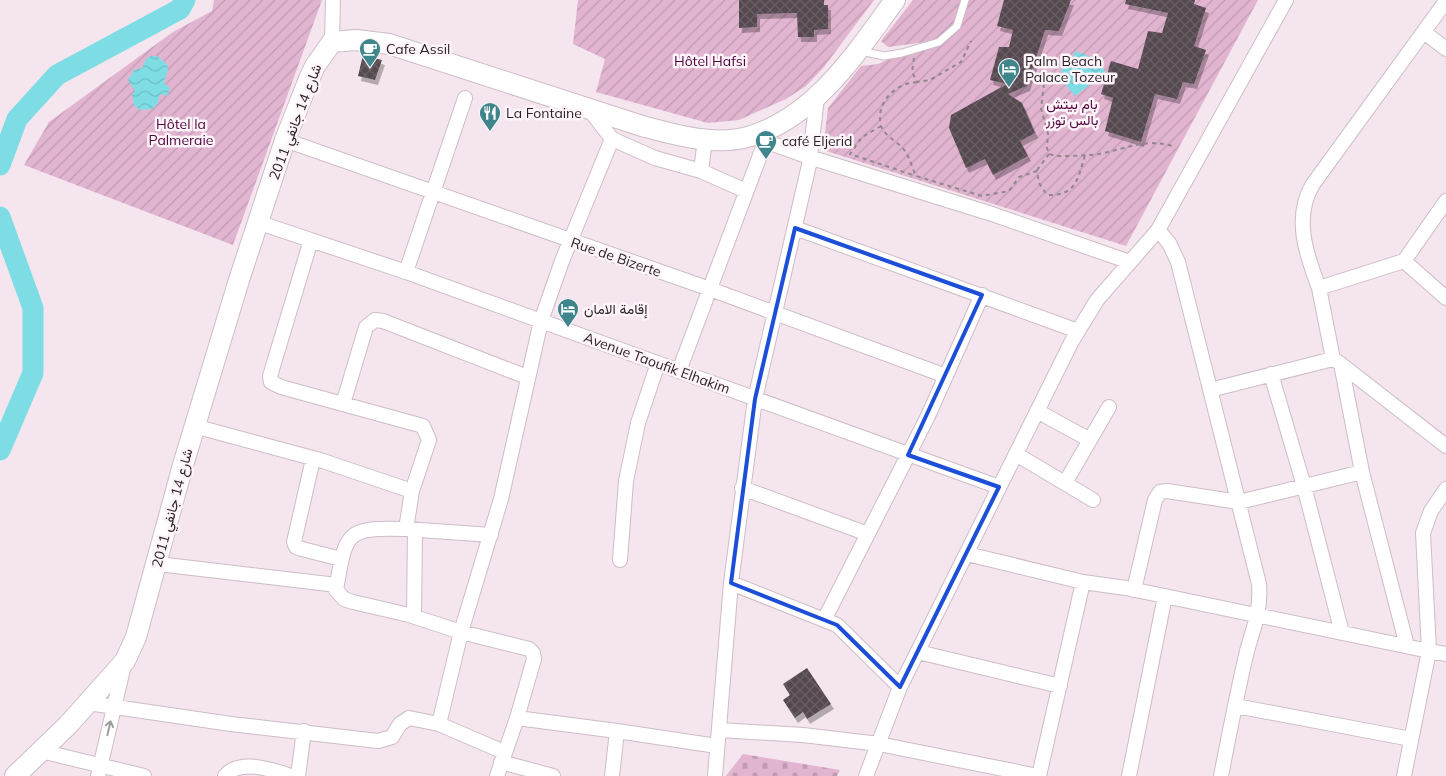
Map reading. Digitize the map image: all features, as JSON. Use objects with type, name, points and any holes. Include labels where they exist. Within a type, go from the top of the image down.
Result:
[{"type":"main road","points":[[332,42],[356,40],[389,44],[642,126],[705,140],[758,139],[817,98],[857,50],[891,2]]},
{"type":"main road","name":"شارع 14 جانفي 2011","points":[[15,776],[88,703],[125,661],[140,626],[194,426],[257,222],[285,140],[315,66],[332,42]]},
{"type":"street","points":[[332,42],[333,0]]},
{"type":"street","points":[[866,776],[900,687],[1078,331],[1097,300],[1158,230],[1286,0]]},
{"type":"street","points":[[1407,646],[1362,472],[1319,288],[1309,259],[1301,223],[1306,196],[1446,1]]},
{"type":"street","points":[[1424,32],[1446,49]]},
{"type":"street","points":[[406,272],[465,98]]},
{"type":"street","points":[[715,776],[731,583],[755,399],[795,228],[809,157],[817,98]]},
{"type":"street","points":[[588,108],[612,139],[655,158],[701,171],[746,191]]},
{"type":"street","points":[[439,724],[461,632],[491,536],[541,321],[570,241],[612,139]]},
{"type":"street","points":[[679,372],[746,191],[758,139],[809,157],[992,214],[1130,262]]},
{"type":"street","name":"Rue de Bizerte","points":[[285,140],[710,290],[774,315],[946,376]]},
{"type":"street","points":[[701,171],[705,140]]},
{"type":"street","points":[[1319,288],[1404,261],[1446,201]]},
{"type":"street","name":"Avenue Taoufik Elhakim","points":[[257,222],[406,272],[999,487]]},
{"type":"street","points":[[795,228],[1078,331]]},
{"type":"street","points":[[1158,230],[1169,243],[1178,262],[1259,584],[1260,603],[1258,616],[1248,651],[1221,776]]},
{"type":"street","points":[[311,240],[270,376],[271,382],[281,387],[413,422],[427,430],[428,445],[412,491],[411,529],[414,616]]},
{"type":"street","points":[[1404,261],[1446,298]]},
{"type":"street","points":[[824,620],[908,455],[982,295]]},
{"type":"street","points":[[343,404],[366,327],[375,320],[383,321],[527,377]]},
{"type":"street","points":[[620,560],[626,481],[638,423],[658,362]]},
{"type":"street","points":[[1210,390],[1271,374],[1337,362],[1446,446]]},
{"type":"street","points":[[1271,374],[1304,486],[1342,633]]},
{"type":"street","points":[[1065,483],[1109,407]]},
{"type":"street","points":[[1037,411],[1090,440]]},
{"type":"street","points":[[194,426],[313,458],[412,491]]},
{"type":"street","points":[[1016,454],[1093,500]]},
{"type":"street","points":[[313,458],[294,542],[296,547],[341,559]]},
{"type":"street","points":[[1134,590],[1155,500],[1160,492],[1167,491],[1239,502],[1362,472]]},
{"type":"street","points":[[742,488],[868,534]]},
{"type":"street","points":[[1404,776],[1429,651],[1423,533],[1431,512],[1446,489]]},
{"type":"street","points":[[491,536],[411,529],[365,529],[347,541],[342,550],[336,590],[344,599],[414,616],[461,632],[523,647],[533,653],[517,718],[497,776]]},
{"type":"street","points":[[967,554],[1083,582],[1165,596],[1446,654]]},
{"type":"street","points":[[158,564],[337,584]]},
{"type":"street","points":[[719,730],[803,735],[879,744],[1038,776],[1083,582]]},
{"type":"street","points":[[731,583],[837,625],[900,687]]},
{"type":"street","points":[[1129,776],[1165,596]]},
{"type":"street","points":[[918,652],[1060,686]]},
{"type":"street","points":[[100,770],[125,661]]},
{"type":"street","points":[[88,703],[232,724],[378,741],[392,737],[400,724],[410,718],[439,724],[502,757],[552,776]]},
{"type":"street","points":[[1236,706],[1411,739]]},
{"type":"street","points":[[517,718],[717,746]]},
{"type":"street","points":[[298,776],[304,731]]},
{"type":"street","points":[[612,776],[617,731]]},
{"type":"street","points":[[42,751],[100,770],[144,776]]},
{"type":"street","points":[[225,776],[229,771],[248,766],[292,776]]},
{"type":"lane","points":[[857,50],[884,56],[939,42],[949,36],[957,26],[965,0]]},
{"type":"path","points":[[916,176],[904,150],[882,128],[880,117],[882,106],[895,88],[906,82],[930,80],[961,62],[971,41]]},
{"type":"path","points":[[916,49],[912,72],[917,82]]},
{"type":"path","points":[[1044,84],[1040,108],[1048,134],[1047,148],[1049,154]]},
{"type":"path","points":[[880,126],[862,137],[850,154],[982,196],[1009,190],[1019,177],[1036,170],[1049,154]]},
{"type":"path","points":[[1049,154],[1056,156],[1085,155],[1134,147],[1150,141],[1163,142],[1175,147]]},
{"type":"path","points":[[1036,170],[1039,183],[1047,194],[1058,195],[1070,190],[1077,183],[1085,155]]},
{"type":"highlighted area","points":[[795,228],[982,295],[908,455],[999,487],[900,687],[837,625],[731,583],[755,399]]},
{"type":"green space","name":"Hôtel la Palmeraie","points":[[214,0],[322,0],[233,245],[24,165],[49,122],[173,32],[212,11]]},
{"type":"green space","name":"Hôtel Hafsi","points":[[578,0],[874,0],[824,67],[806,86],[786,99],[739,120],[708,123],[596,92],[605,59],[573,44]]},
{"type":"green space","name":"بام بيتش بالس توزر","points":[[913,0],[1258,0],[1126,246],[823,150],[828,108],[861,66],[878,64],[926,42],[888,47],[881,41]]},
{"type":"green space","points":[[743,754],[840,770],[837,776],[726,776]]},
{"type":"water","points":[[1075,51],[1097,59],[1105,71],[1101,84],[1092,83],[1075,96],[1065,84],[1066,76],[1061,70],[1062,64],[1073,57]]},
{"type":"water","points":[[151,56],[157,56],[167,64],[168,69],[164,83],[170,88],[167,96],[160,94],[158,103],[152,109],[140,110],[134,105],[132,94],[135,91],[128,80],[134,70],[142,68],[146,59]]},
{"type":"building","points":[[739,0],[824,0],[824,5],[828,5],[828,29],[814,30],[814,37],[798,37],[797,13],[757,14],[757,27],[739,28]]},
{"type":"building","name":"Palm Beach Palace Tozeur","points":[[1004,0],[1071,0],[1059,31],[1045,30],[1027,86],[1008,94],[1022,103],[1035,133],[1020,141],[1028,156],[993,175],[985,159],[966,168],[949,128],[951,115],[1007,84],[990,80],[999,47],[1009,47],[1013,30],[997,26]]},
{"type":"building","name":"Palm Beach Palace Tozeur","points":[[1126,0],[1195,0],[1194,4],[1206,8],[1194,46],[1206,50],[1194,84],[1183,82],[1177,99],[1155,94],[1141,142],[1105,131],[1113,98],[1101,94],[1111,61],[1138,69],[1148,31],[1162,33],[1168,13],[1125,4]]},
{"type":"building","name":"Cafe Assil","points":[[363,55],[382,60],[375,80],[358,76]]},
{"type":"building","points":[[807,668],[831,704],[807,719],[803,712],[795,718],[783,700],[790,695],[783,684]]},
{"type":"waterway","points":[[0,165],[17,119],[57,75],[180,9],[185,0]]},
{"type":"waterway","points":[[0,217],[33,308],[33,373],[0,450]]},
{"type":"place","name":"Cafe Assil","points":[[370,68]]},
{"type":"place","name":"Palm Beach Palace Tozeur","points":[[1009,88]]},
{"type":"place","name":"La Fontaine","points":[[490,132]]},
{"type":"place","name":"café Eljerid","points":[[766,160]]},
{"type":"place","name":"إقامة الامان","points":[[568,328]]}]
